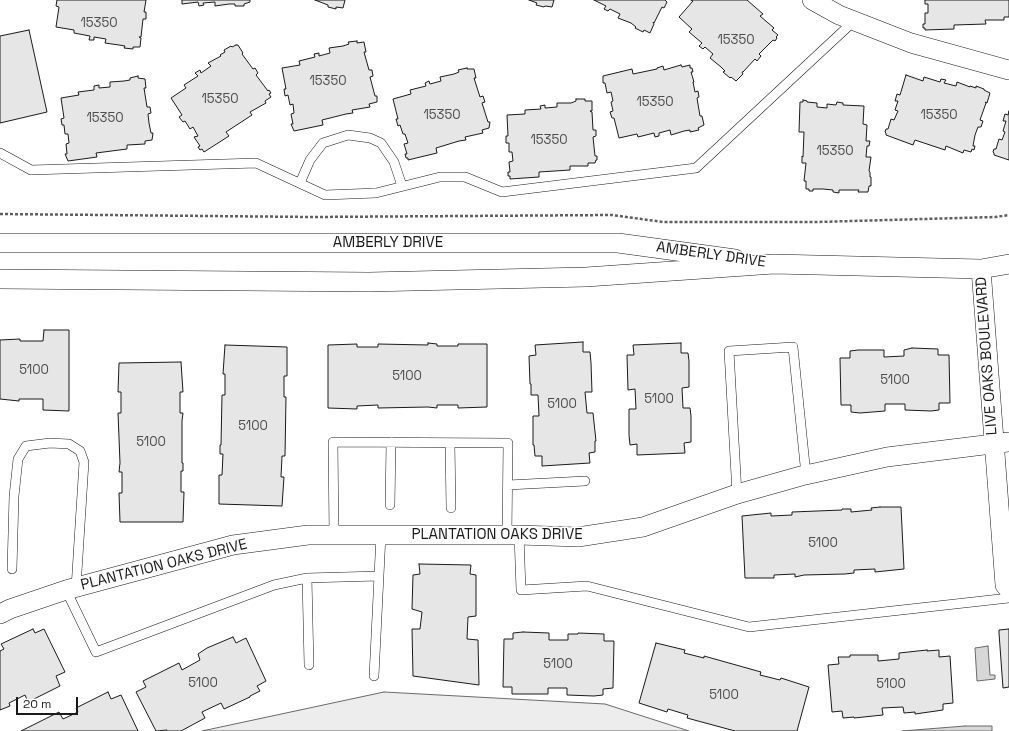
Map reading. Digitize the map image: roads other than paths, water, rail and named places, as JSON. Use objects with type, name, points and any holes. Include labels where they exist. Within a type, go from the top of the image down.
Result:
[{"type":"street","points":[[812,0],[839,15],[911,44],[1009,70]]},
{"type":"street","name":"AMBERLY DRIVE","points":[[0,243],[618,243],[774,264]]},
{"type":"street","name":"AMBERLY DRIVE","points":[[0,278],[369,282],[586,277],[774,264],[981,268],[1009,264]]},
{"type":"street","name":"LIVE OAKS BOULEVARD","points":[[981,268],[1001,443],[1005,585],[1009,590]]},
{"type":"street","name":"PLANTATION OAKS DRIVE","points":[[0,614],[10,609],[71,589],[233,545],[308,535],[513,535],[578,537],[643,527],[737,494],[806,475],[887,457],[1001,443]]},
{"type":"lane","points":[[0,153],[32,170],[256,163],[325,195],[376,193],[440,177],[465,177],[502,192],[696,168],[854,21]]},
{"type":"lane","points":[[300,183],[310,160],[323,143],[348,135],[370,138],[381,144],[394,162],[402,186]]},
{"type":"lane","points":[[737,494],[729,351],[793,347],[806,475]]},
{"type":"lane","points":[[334,535],[333,442],[508,443],[508,484],[513,535],[521,590],[587,586],[749,627],[1009,598]]},
{"type":"lane","points":[[390,505],[391,442]]},
{"type":"lane","points":[[450,442],[451,508]]},
{"type":"lane","points":[[12,569],[14,496],[18,459],[26,446],[50,443],[68,444],[80,451],[84,462],[71,589],[96,652],[274,585],[307,578],[379,576]]},
{"type":"lane","points":[[508,484],[585,481]]},
{"type":"lane","points":[[374,676],[381,535]]},
{"type":"lane","points":[[307,578],[309,664]]}]
